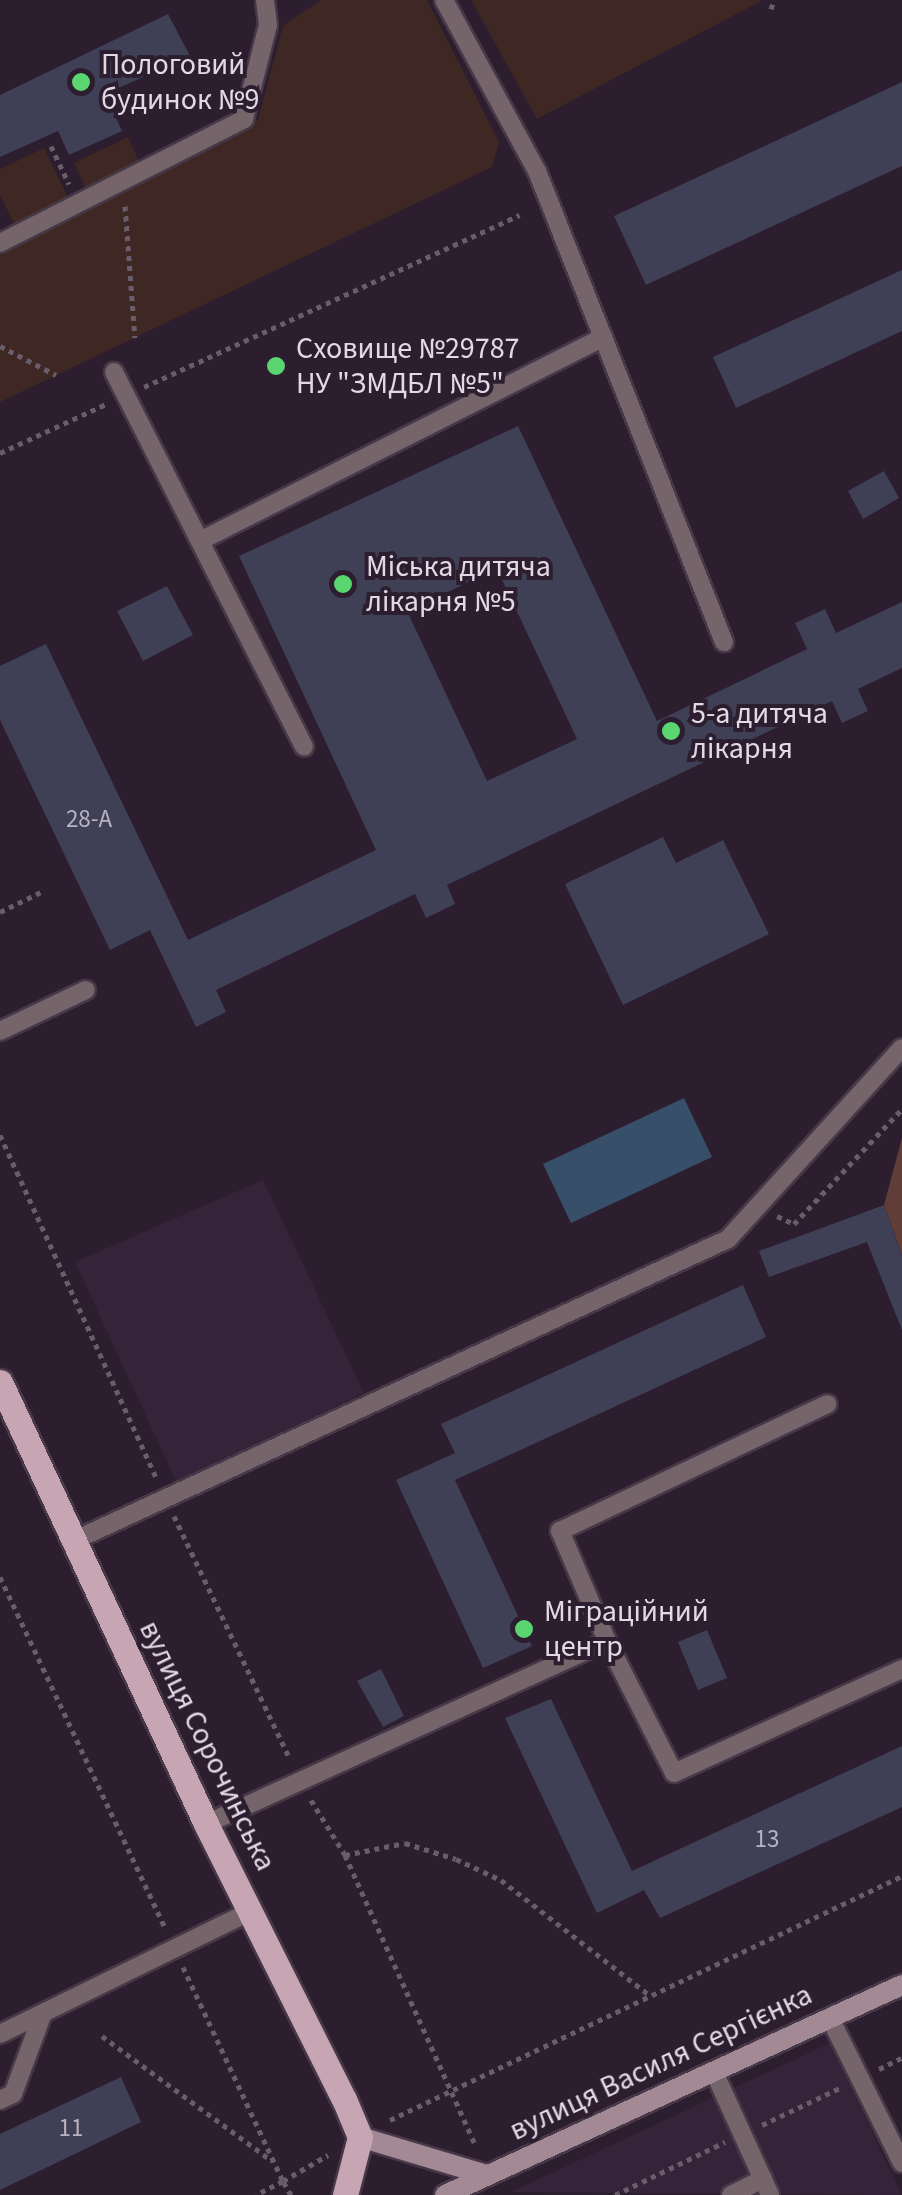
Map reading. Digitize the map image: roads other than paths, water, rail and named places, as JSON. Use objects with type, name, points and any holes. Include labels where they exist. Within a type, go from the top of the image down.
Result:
[{"type":"main road","name":"вулиця Сорочинська","points":[[0,1382],[206,1824],[360,2137]]},
{"type":"main road","name":"вулиця Василя Сергієнка","points":[[444,2195],[902,1986]]},
{"type":"main road","points":[[344,2195],[360,2137],[487,2175]]},
{"type":"lane","points":[[0,243],[244,119],[268,24],[266,0]]},
{"type":"lane","points":[[444,0],[537,171],[724,642]]},
{"type":"lane","points":[[200,541],[603,336]]},
{"type":"lane","points":[[114,372],[304,746]]},
{"type":"lane","points":[[0,1031],[86,990]]},
{"type":"lane","points":[[73,1541],[728,1239],[902,1048]]},
{"type":"lane","points":[[827,1404],[560,1531],[607,1641],[674,1773],[902,1669]]},
{"type":"lane","points":[[206,1824],[607,1641]]},
{"type":"lane","points":[[0,2034],[251,1911]]},
{"type":"lane","points":[[0,2100],[14,2094],[44,2012]]},
{"type":"lane","points":[[830,2018],[902,2163]]},
{"type":"lane","points":[[714,2072],[767,2187],[731,2195]]},
{"type":"water","points":[[684,1098],[712,1157],[571,1223],[543,1164]]},
{"type":"place","name":"Пологовий будинок №9","points":[[81,82]]},
{"type":"place","name":"Сховище №29787 НУ \"ЗМДБЛ №5\"","points":[[276,366]]},
{"type":"place","name":"Міська дитяча лікарня №5","points":[[343,584]]},
{"type":"place","name":"5-а дитяча лікарня","points":[[671,731]]},
{"type":"place","name":"Міграційний центр","points":[[524,1629]]}]
